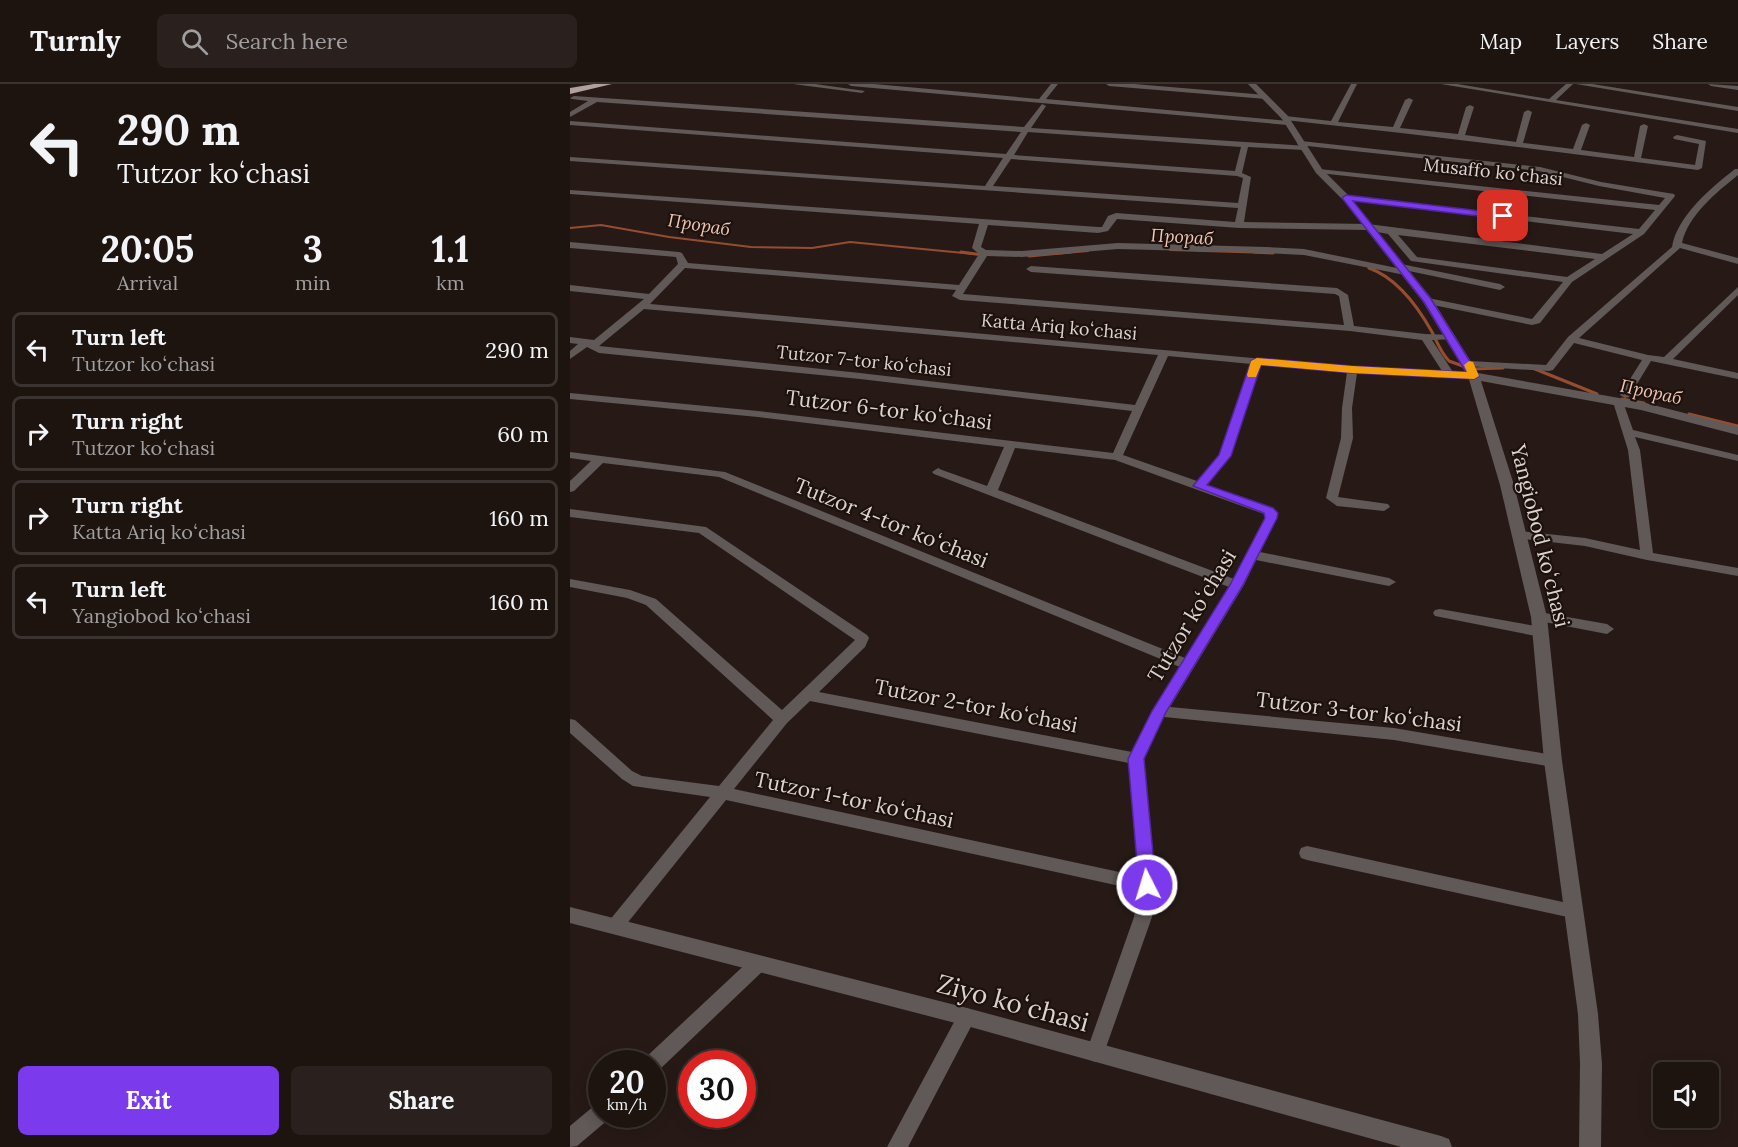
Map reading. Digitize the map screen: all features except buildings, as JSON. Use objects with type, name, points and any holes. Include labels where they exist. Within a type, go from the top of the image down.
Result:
[{"type":"highway","points":[[573,91],[593,84]]},
{"type":"highway","points":[[573,91],[608,84]]},
{"type":"street","points":[[796,84],[1042,104],[1334,123],[1461,136],[1698,168],[1703,144],[1677,136]]},
{"type":"street","points":[[851,84],[1042,104]]},
{"type":"street","points":[[987,189],[1055,84]]},
{"type":"street","points":[[1109,84],[1266,97]]},
{"type":"street","name":"Yangiobod koʻchasi","points":[[1252,84],[1287,121],[1319,171],[1346,198],[1428,301],[1471,370],[1507,485],[1540,624],[1552,760],[1588,1014],[1591,1064],[1590,1147]]},
{"type":"street","points":[[1334,123],[1354,84]]},
{"type":"street","points":[[1444,84],[1738,131]]},
{"type":"street","points":[[1550,101],[1570,84]]},
{"type":"street","points":[[1579,84],[1738,109]]},
{"type":"street","points":[[1711,84],[1738,88]]},
{"type":"street","points":[[573,91],[596,99],[1245,145],[1303,145],[1540,169],[1551,174],[1589,178],[1599,184],[1671,196],[1641,232],[1569,280],[1537,321],[1532,322],[1428,301]]},
{"type":"street","points":[[570,115],[596,99]]},
{"type":"street","points":[[1396,130],[1409,100]]},
{"type":"street","points":[[1461,136],[1470,106]]},
{"type":"street","points":[[1519,144],[1528,112]]},
{"type":"street","points":[[570,125],[1238,174],[1247,177],[1239,225]]},
{"type":"street","points":[[1576,153],[1586,125]]},
{"type":"street","points":[[1636,161],[1644,126]]},
{"type":"street","points":[[1238,174],[1245,145]]},
{"type":"street","points":[[570,159],[1243,206]]},
{"type":"street","name":"Musaffo koʻchasi","points":[[1319,171],[1663,208]]},
{"type":"street","points":[[1572,339],[1671,253],[1679,233],[1703,204],[1738,171]]},
{"type":"street","points":[[572,194],[1102,230],[1106,228],[1111,218],[1116,216],[1239,225],[1370,228],[1602,258]]},
{"type":"street","name":"Musaffo koʻchasi","points":[[1346,198],[1641,232]]},
{"type":"street","points":[[984,223],[975,248],[983,254],[1022,254],[1118,246],[1304,252],[1400,267],[1500,287]]},
{"type":"street","points":[[1391,232],[1411,257],[1419,260],[1569,280]]},
{"type":"street","points":[[1676,244],[1738,261]]},
{"type":"street","points":[[570,245],[679,255],[683,260],[683,265]]},
{"type":"street","points":[[983,254],[957,296],[1350,328],[1425,337],[1451,336]]},
{"type":"street","points":[[1400,267],[1419,260]]},
{"type":"street","points":[[570,356],[592,343],[642,306],[683,265],[960,288]]},
{"type":"street","points":[[1031,269],[1337,291],[1343,295],[1350,328]]},
{"type":"street","points":[[570,288],[651,297]]},
{"type":"street","points":[[1666,360],[1738,290]]},
{"type":"street","name":"Katta Ariq koʻchasi","points":[[642,306],[1352,370],[1450,375],[1471,370],[1523,366],[1545,370],[1553,364],[1572,339]]},
{"type":"street","points":[[1425,337],[1450,375]]},
{"type":"street","points":[[1572,339],[1648,358],[1738,376]]},
{"type":"street","points":[[570,340],[592,343]]},
{"type":"street","name":"Tutzor 7-tor koʻchasi","points":[[592,343],[592,346],[599,350],[860,376],[1139,409]]},
{"type":"street","points":[[1117,457],[1164,353]]},
{"type":"street","points":[[1647,556],[1634,450],[1621,398],[1648,358]]},
{"type":"street","points":[[1199,486],[1225,456],[1257,361]]},
{"type":"street","points":[[1352,370],[1347,408],[1347,438],[1332,498],[1337,502],[1384,507]]},
{"type":"street","points":[[1471,370],[1621,398],[1738,431]]},
{"type":"street","name":"Tutzor 6-tor koʻchasi","points":[[570,396],[758,414],[1117,457],[1199,486]]},
{"type":"street","points":[[1629,432],[1738,458]]},
{"type":"street","points":[[991,492],[1011,444]]},
{"type":"street","name":"Tutzor 4-tor koʻchasi","points":[[570,455],[721,474],[1188,665]]},
{"type":"street","points":[[570,488],[601,458]]},
{"type":"street","points":[[938,472],[1237,585]]},
{"type":"street","name":"Tutzor koʻchasi","points":[[1136,759],[1160,711],[1237,585],[1272,513],[1199,486]]},
{"type":"street","points":[[570,513],[702,530],[858,633],[862,638],[860,644],[782,719],[615,926]]},
{"type":"street","points":[[1519,535],[1585,542],[1647,556],[1738,572]]},
{"type":"street","points":[[1253,555],[1389,582]]},
{"type":"street","points":[[570,583],[630,594],[651,602],[782,719]]},
{"type":"street","points":[[1440,613],[1607,629]]},
{"type":"street","name":"Tutzor 2-tor koʻchasi","points":[[808,694],[1136,759]]},
{"type":"street","name":"Tutzor 3-tor koʻchasi","points":[[1160,711],[1394,734],[1552,760]]},
{"type":"street","name":"Tutzor 1-tor koʻchasi","points":[[570,724],[627,775],[639,782],[722,793],[1147,885]]},
{"type":"street","points":[[1095,1053],[1143,917],[1147,885],[1136,759]]},
{"type":"street","points":[[1307,853],[1572,911]]},
{"type":"street","name":"Ziyo koʻchasi","points":[[570,915],[967,1017],[1442,1147]]},
{"type":"street","points":[[666,1051],[758,964]]},
{"type":"street","points":[[897,1147],[967,1017]]},
{"type":"street","points":[[570,1139],[588,1124]]},
{"type":"waterway","name":"Прораб","points":[[570,228],[601,225],[669,237],[751,247],[812,248],[850,242],[974,254]]},
{"type":"waterway","name":"Прораб","points":[[1170,250],[1273,253],[1254,252]]},
{"type":"waterway","name":"Прораб","points":[[1053,254],[1088,251]]},
{"type":"waterway","name":"Прораб","points":[[961,252],[983,255]]},
{"type":"waterway","name":"Прораб","points":[[1029,256],[1071,252]]},
{"type":"waterway","name":"Прораб","points":[[1369,268],[1389,279],[1406,294],[1449,361],[1471,369],[1503,368]]},
{"type":"waterway","name":"Прораб","points":[[1535,369],[1597,394]]},
{"type":"waterway","name":"Прораб","points":[[1622,399],[1644,403]]},
{"type":"waterway","name":"Прораб","points":[[1689,414],[1738,426]]},
{"type":"slow traffic","points":[[1252,375],[1257,361],[1352,370],[1474,376],[1469,365]]},
{"type":"route","points":[[1147,885],[1136,759],[1160,711],[1237,585],[1271,518],[1272,513],[1268,511],[1199,486],[1225,456],[1257,361],[1352,370],[1474,376],[1469,364],[1428,301],[1346,198],[1503,216]]}]
